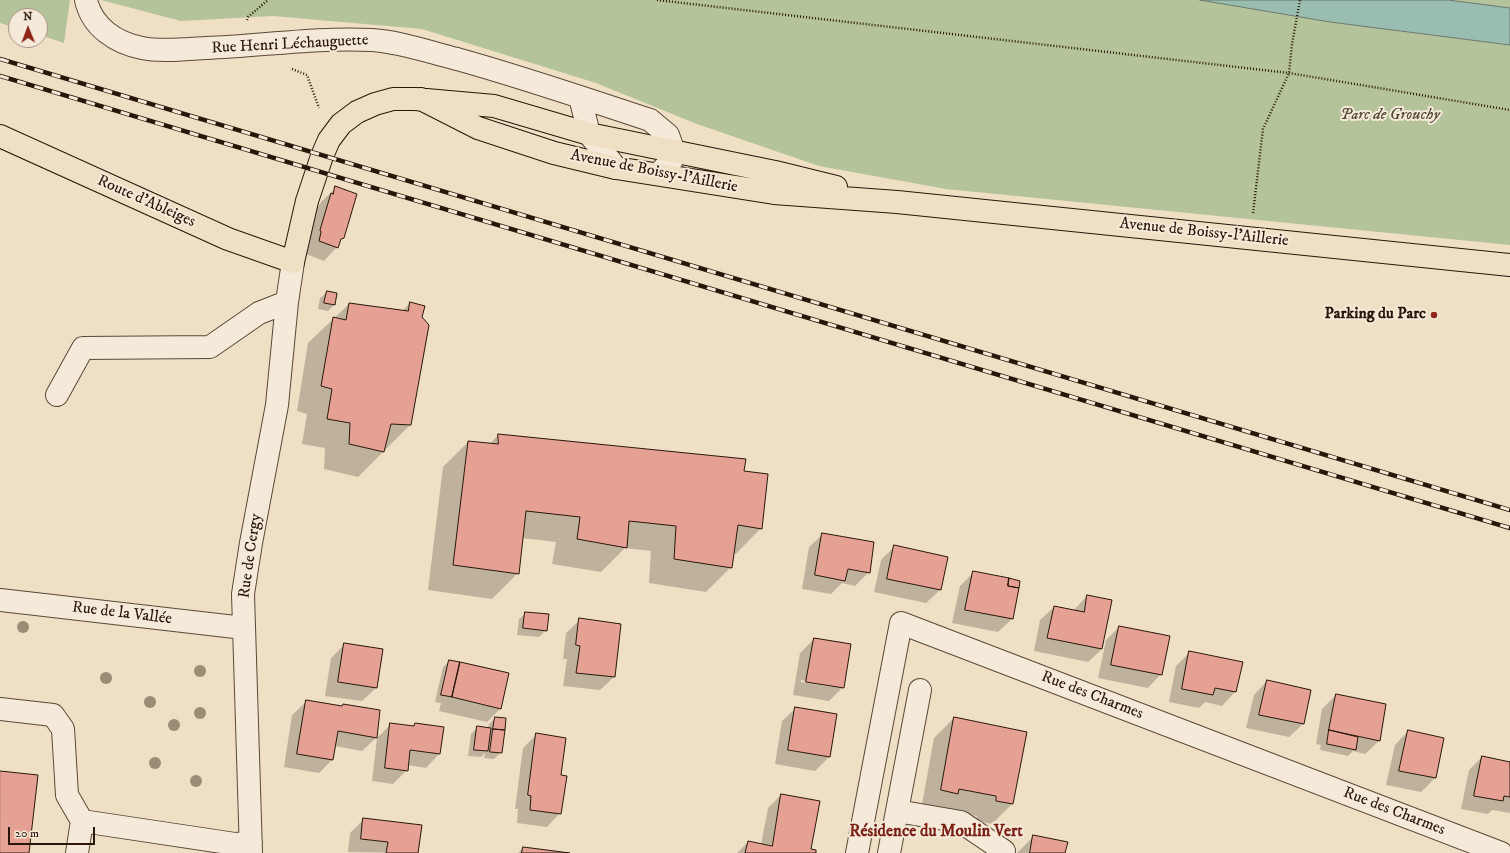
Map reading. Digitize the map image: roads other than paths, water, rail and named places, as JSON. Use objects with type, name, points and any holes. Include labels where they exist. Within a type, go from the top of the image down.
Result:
[{"type":"main road","name":"Avenue de Boissy-l'Aillerie","points":[[293,262],[307,201],[329,140],[341,124],[357,112],[375,104],[393,100],[421,100],[494,106],[589,134],[775,172],[897,202]]},
{"type":"main road","name":"Avenue de Boissy-l'Aillerie","points":[[421,100],[478,128],[554,152],[616,168],[774,193],[897,202],[1510,265]]},
{"type":"main road","name":"Route d'Ableiges","points":[[0,136],[228,239],[293,262]]},
{"type":"street","name":"Rue Henri Léchauguette","points":[[86,0],[89,10],[99,26],[118,41],[143,48],[178,50],[333,40],[372,40],[401,44],[489,68],[650,120],[668,135],[674,152]]},
{"type":"street","points":[[580,97],[589,134],[616,168]]},
{"type":"street","points":[[658,174],[672,160],[674,152]]},
{"type":"street","name":"Rue de Cergy","points":[[251,848],[243,594],[251,543],[278,405],[287,302],[293,262]]},
{"type":"street","points":[[57,395],[83,348],[210,346],[259,313],[287,302]]},
{"type":"street","name":"Rue de la Vallée","points":[[0,600],[244,628]]},
{"type":"street","name":"Rue des Charmes","points":[[857,853],[901,623],[1501,853]]},
{"type":"street","points":[[889,853],[920,690]]},
{"type":"street","points":[[0,709],[53,715],[64,728],[67,795],[82,821],[77,853]]},
{"type":"street","points":[[897,811],[961,822],[1004,851],[1003,853]]},
{"type":"street","points":[[82,821],[235,844],[251,848]]},
{"type":"water","points":[[1200,0],[1448,0],[1510,8],[1510,45],[1330,22]]},
{"type":"railway","points":[[0,59],[1510,510]]},
{"type":"railway","points":[[0,76],[1510,528]]},
{"type":"place","name":"Parking du Parc","points":[[1434,315]]},
{"type":"district","name":"Résidence du Moulin Vert","points":[[936,832]]},
{"type":"park label","name":"Parc de Grouchy","points":[[1390,116]]}]
